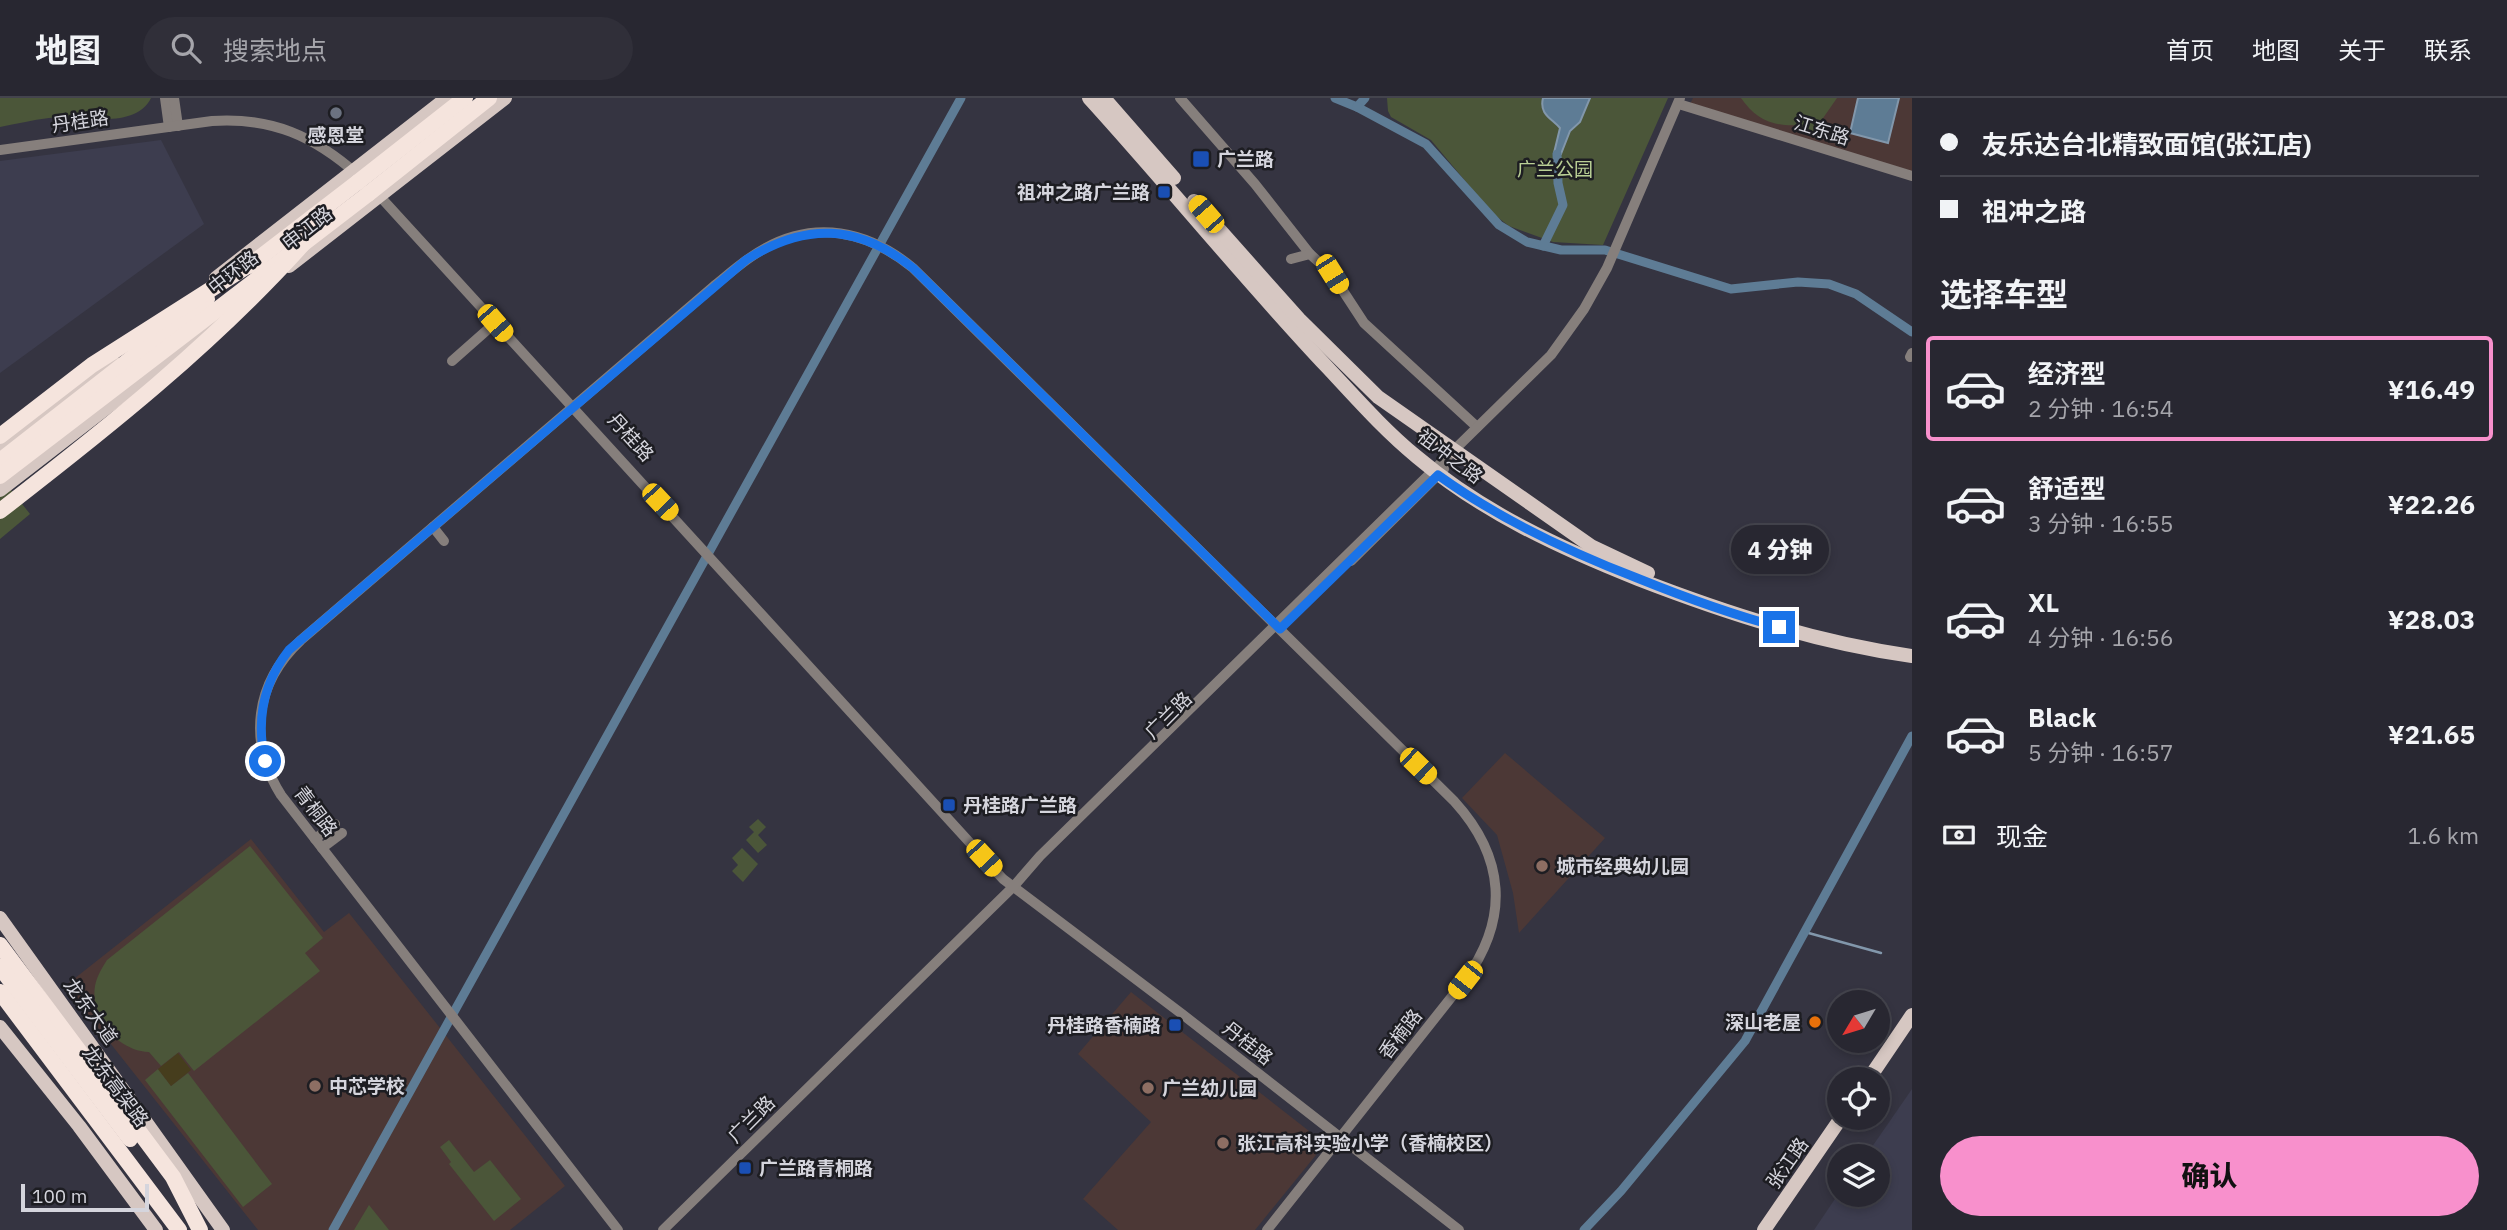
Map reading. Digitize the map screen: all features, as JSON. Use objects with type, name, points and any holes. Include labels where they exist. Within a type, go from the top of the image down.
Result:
[{"type":"highway","name":"中环路","points":[[0,461],[465,98]]},
{"type":"highway","name":"中环路","points":[[0,477],[302,245],[378,194],[489,98]]},
{"type":"highway","points":[[0,514],[103,431],[241,310],[302,245]]},
{"type":"highway","points":[[0,436],[92,365],[260,258]]},
{"type":"highway","points":[[0,945],[173,1177],[200,1230]]},
{"type":"highway","name":"龙东高架路","points":[[0,967],[200,1230]]},
{"type":"highway","name":"龙东高架路","points":[[0,992],[179,1230]]},
{"type":"highway","points":[[0,1000],[39,1044]]},
{"type":"main road","name":"申江路","points":[[0,447],[447,98]]},
{"type":"main road","name":"申江路","points":[[0,490],[505,98]]},
{"type":"main road","name":"祖冲之路","points":[[1089,98],[1291,329],[1366,409],[1435,472],[1530,531],[1586,559],[1693,601],[1814,636],[1912,656]]},
{"type":"main road","name":"祖冲之路","points":[[1104,98],[1256,273],[1342,364],[1378,397],[1591,546],[1695,592],[1758,612],[1912,647]]},
{"type":"main road","name":"龙东大道","points":[[0,918],[223,1230]]},
{"type":"main road","points":[[1877,1067],[1912,1015]]},
{"type":"main road","points":[[0,1027],[79,1126],[156,1230]]},
{"type":"main road","points":[[1887,1067],[1912,1031]]},
{"type":"main road","name":"张江路","points":[[1764,1230],[1833,1130]]},
{"type":"main road","name":"张江路","points":[[1775,1230],[1844,1130]]},
{"type":"street","points":[[165,98],[173,124]]},
{"type":"street","points":[[173,124],[174,98]]},
{"type":"street","points":[[1180,98],[1272,204],[1310,254],[1332,274],[1364,323],[1477,427]]},
{"type":"street","name":"广兰路","points":[[663,1230],[1014,886],[1040,866],[1456,451],[1534,380],[1567,343],[1593,303],[1682,100]]},
{"type":"street","name":"江东路","points":[[1682,100],[1912,176]]},
{"type":"street","name":"丹桂路","points":[[0,148],[226,116],[260,118],[280,123],[331,145],[575,406]]},
{"type":"street","name":"丹桂路","points":[[378,194],[699,541],[1003,879],[1459,1230]]},
{"type":"street","name":"青桐路","points":[[618,1230],[281,794],[265,761],[260,730],[268,685],[289,650],[714,286],[761,250],[777,242],[812,233],[832,232],[866,239],[895,253],[913,268],[1278,627]]},
{"type":"street","points":[[1291,259],[1310,254]]},
{"type":"street","name":"广兰路","points":[[1456,451],[1551,355],[1609,268]]},
{"type":"street","points":[[452,361],[495,323]]},
{"type":"street","points":[[433,527],[444,541]]},
{"type":"street","name":"香楠路","points":[[1267,1230],[1476,965],[1491,934],[1496,899],[1496,882],[1487,848],[1467,816],[1278,627]]},
{"type":"street","points":[[319,844],[338,828]]},
{"type":"shaded area","points":[[1543,98],[1590,98],[1580,122],[1570,131],[1561,154],[1554,153],[1560,128],[1544,112]]},
{"type":"shaded area","points":[[1693,98],[1912,98],[1912,173],[1690,104]]},
{"type":"shaded area","points":[[1858,98],[1899,98],[1888,143],[1850,133]]},
{"type":"shaded area","points":[[161,140],[204,224],[0,373],[0,161]]},
{"type":"shaded area","name":"城市经典幼儿园","points":[[1505,753],[1605,838],[1519,933],[1513,893],[1497,835],[1462,798]]},
{"type":"shaded area","name":"中芯学校","points":[[251,839],[324,932],[349,913],[565,1186],[510,1230],[258,1230],[65,986]]},
{"type":"shaded area","name":"张江高科实验小学（香楠校区）","points":[[1131,992],[1309,1131],[1316,1155],[1255,1230],[1118,1230],[1083,1199],[1151,1122],[1078,1054]]},
{"type":"shaded area","points":[[1912,1089],[1912,1230],[1814,1230],[1830,1207],[1890,1207],[1890,1144],[1874,1144],[1884,1130],[1890,1130],[1890,1121]]},
{"type":"green space","points":[[0,98],[151,98],[143,108],[132,115],[119,118],[49,118],[0,127]]},
{"type":"green space","name":"广兰公园","points":[[1387,98],[1668,98],[1603,245],[1553,242],[1509,226],[1492,213],[1431,140],[1391,117]]},
{"type":"green space","points":[[1741,98],[1837,98],[1812,134],[1800,125],[1782,125],[1759,117]]},
{"type":"green space","points":[[0,476],[30,514],[0,539]]},
{"type":"green space","points":[[758,819],[766,827],[758,835],[767,845],[758,853],[746,840],[754,832],[749,827]]},
{"type":"green space","points":[[250,846],[323,938],[305,953],[320,971],[194,1071],[179,1052],[161,1066],[149,1052],[127,1046],[108,1031],[97,1010],[95,986],[98,975],[107,960]]},
{"type":"green space","points":[[742,848],[758,864],[743,882],[732,871],[738,865],[732,858]]},
{"type":"green space","points":[[158,1069],[171,1086],[188,1073],[272,1184],[243,1207],[145,1080]]},
{"type":"green space","points":[[449,1140],[474,1172],[490,1160],[521,1199],[494,1221],[449,1164],[451,1162],[440,1147]]},
{"type":"green space","points":[[369,1205],[389,1230],[354,1230]]},
{"type":"sand","points":[[178,1053],[191,1070],[171,1086],[158,1069]]},
{"type":"waterway","points":[[333,1230],[961,98]]},
{"type":"waterway","points":[[1335,98],[1357,107],[1365,98]]},
{"type":"waterway","points":[[1357,107],[1426,144],[1499,225],[1527,242],[1561,250],[1605,250],[1731,289],[1798,282],[1829,284],[1856,294],[1912,332]]},
{"type":"waterway","points":[[1543,246],[1563,205],[1558,183],[1557,154]]},
{"type":"waterway","points":[[1584,1230],[1621,1191],[1745,1041],[1912,736]]},
{"type":"waterway","points":[[1805,932],[1881,953]]},
{"type":"place","name":"感恩堂","points":[[336,113]]},
{"type":"place","name":"广兰路","points":[[1201,159]]},
{"type":"place","name":"祖冲之路广兰路","points":[[1164,192]]},
{"type":"place","name":"丹桂路广兰路","points":[[949,805]]},
{"type":"place","name":"城市经典幼儿园","points":[[1542,866]]},
{"type":"place","name":"深山老屋","points":[[1815,1022]]},
{"type":"place","name":"丹桂路香楠路","points":[[1175,1025]]},
{"type":"place","name":"中芯学校","points":[[315,1086]]},
{"type":"place","name":"广兰幼儿园","points":[[1148,1088]]},
{"type":"place","name":"张江高科实验小学（香楠校区）","points":[[1223,1143]]},
{"type":"place","name":"广兰路青桐路","points":[[745,1168]]},
{"type":"route","points":[[265,761],[260,730],[264,699],[273,673],[289,650],[746,260],[777,242],[812,233],[832,232],[866,239],[895,253],[913,268],[1280,629],[1438,475],[1530,531],[1586,559],[1693,601],[1779,627]]}]
